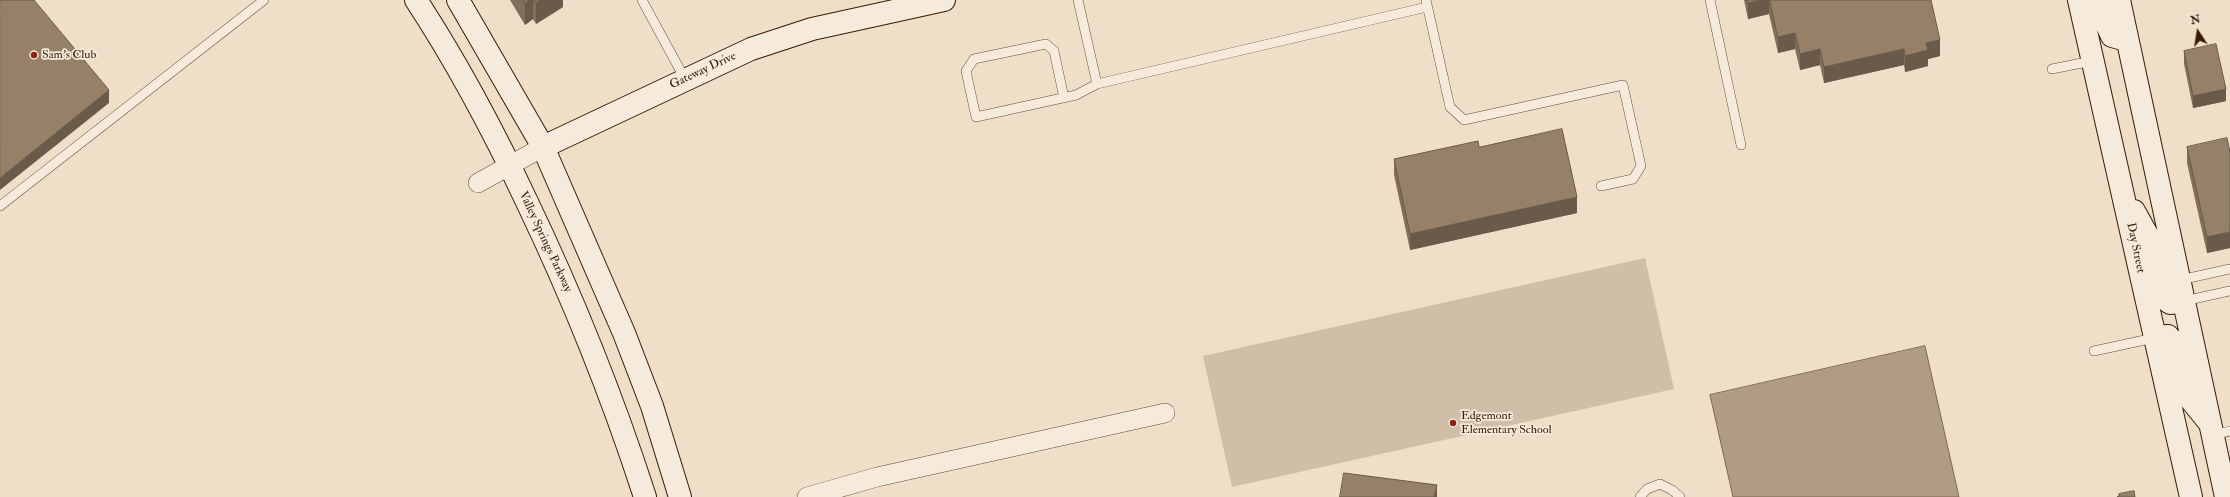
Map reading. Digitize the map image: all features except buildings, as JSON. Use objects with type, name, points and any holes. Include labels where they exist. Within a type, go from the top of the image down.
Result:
[{"type":"street","name":"Valley Springs Parkway","points":[[416,0],[434,27],[486,118],[557,265],[592,346],[622,424],[645,497]]},
{"type":"street","points":[[458,0],[543,147],[630,348],[652,406],[680,497]]},
{"type":"street","name":"Day Street","points":[[2079,0],[2191,497]]},
{"type":"street","points":[[2099,0],[2105,21],[2112,36],[2127,40]]},
{"type":"street","points":[[2119,0],[2184,301],[2218,431],[2226,497]]},
{"type":"street","name":"Gateway Drive","points":[[478,182],[543,147],[751,49],[812,30],[935,1]]},
{"type":"street","points":[[2123,192],[2149,238],[2165,299],[2170,303],[2184,301]]},
{"type":"street","points":[[2154,338],[2168,336],[2175,343],[2186,394],[2218,431]]},
{"type":"street","points":[[807,497],[877,477],[1166,413]]},
{"type":"lane","points":[[0,206],[264,0]]},
{"type":"lane","points":[[642,0],[685,79]]},
{"type":"lane","points":[[1078,0],[1098,84]]},
{"type":"lane","points":[[1710,0],[1741,144]]},
{"type":"lane","points":[[1064,98],[1054,51],[1046,44],[974,59],[966,71],[976,117],[1076,96],[1098,84],[1426,4],[1450,107],[1464,120],[1623,85],[1641,166],[1633,179],[1601,186]]},
{"type":"lane","points":[[2052,69],[2092,60]]},
{"type":"lane","points":[[2180,280],[2230,269]]},
{"type":"lane","points":[[2184,301],[2230,290]]},
{"type":"lane","points":[[2094,351],[2154,338]]},
{"type":"lane","points":[[1640,497],[1647,488],[1660,484],[1672,490],[1680,497]]},
{"type":"shaded area","name":"Edgemont Elementary School","points":[[1645,258],[1674,389],[1232,487],[1203,356]]},
{"type":"shaded area","points":[[1925,346],[1959,497],[1733,497],[1710,395]]},
{"type":"place","name":"Sam's Club","points":[[34,55]]},
{"type":"place","name":"Edgemont Elementary School","points":[[1453,423]]}]
